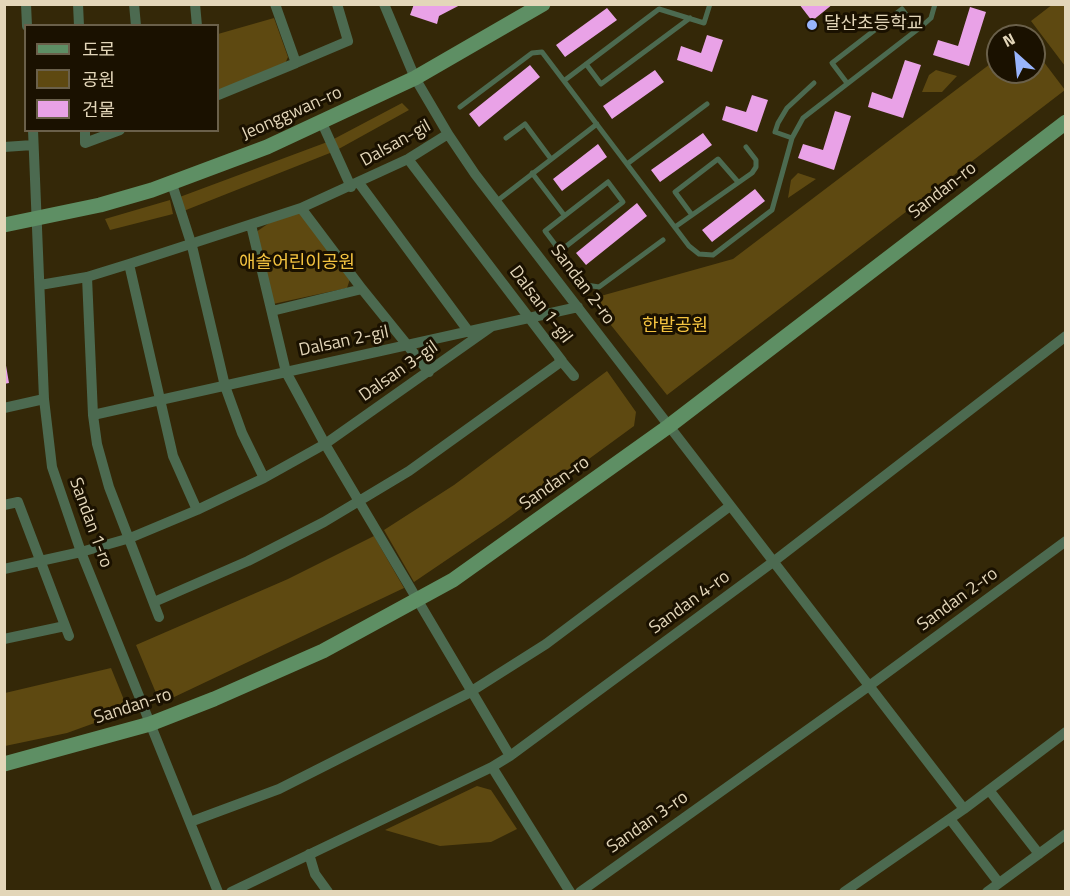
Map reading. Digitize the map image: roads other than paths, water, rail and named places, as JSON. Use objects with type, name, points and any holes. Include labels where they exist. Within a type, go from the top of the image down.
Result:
[{"type":"street","points":[[26,4],[27,24]]},
{"type":"street","points":[[78,4],[79,24]]},
{"type":"street","points":[[134,4],[136,24]]},
{"type":"street","points":[[195,4],[197,24]]},
{"type":"street","points":[[219,95],[348,41],[337,4]]},
{"type":"street","name":"Sandan 2-ro","points":[[384,4],[415,78],[448,134],[730,506],[964,809]]},
{"type":"street","name":"Jeonggwan-ro","points":[[4,225],[100,205],[172,184],[322,123],[415,78],[543,4]]},
{"type":"street","points":[[276,6],[296,63]]},
{"type":"street","name":"Sandan-ro","points":[[4,764],[150,724],[323,651],[453,580],[669,426],[1065,122]]},
{"type":"street","points":[[322,123],[355,185]]},
{"type":"street","name":"Sandan 1-ro","points":[[33,132],[44,399],[52,467],[81,552],[218,891]]},
{"type":"street","points":[[85,132],[85,143],[115,132]]},
{"type":"street","name":"Dalsan-gil","points":[[40,285],[87,277],[192,246],[301,208],[408,159],[448,134]]},
{"type":"street","points":[[4,147],[33,145]]},
{"type":"street","name":"Dalsan 1-gil","points":[[154,602],[248,561],[360,501],[409,471],[562,361],[408,159]]},
{"type":"street","points":[[172,184],[192,246],[225,386],[242,433],[264,478]]},
{"type":"street","name":"Dalsan-gil","points":[[355,185],[469,332]]},
{"type":"street","points":[[251,225],[272,311],[362,289],[301,208]]},
{"type":"street","points":[[129,264],[158,400],[174,456],[197,510]]},
{"type":"street","points":[[87,277],[93,415],[109,487],[159,617]]},
{"type":"street","name":"Dalsan 2-gil","points":[[362,289],[408,345]]},
{"type":"street","name":"Dalsan 2-gil","points":[[93,415],[578,307]]},
{"type":"street","name":"Dalsan 2-gil","points":[[272,311],[286,372],[325,444]]},
{"type":"street","name":"Dalsan 3-gil","points":[[4,569],[81,552],[130,538],[197,510],[264,478],[325,444],[491,327]]},
{"type":"street","name":"Sandan 4-ro","points":[[231,891],[248,888],[309,854],[492,767],[510,756],[773,562],[1065,336]]},
{"type":"street","points":[[408,345],[429,372]]},
{"type":"street","points":[[555,353],[574,376]]},
{"type":"street","points":[[4,408],[44,399]]},
{"type":"street","points":[[325,444],[510,756]]},
{"type":"street","points":[[4,505],[18,502],[67,631],[4,639]]},
{"type":"street","points":[[190,822],[279,789],[467,694],[546,644],[730,506]]},
{"type":"street","name":"Sandan 2-ro","points":[[734,782],[869,686],[1065,541]]},
{"type":"street","points":[[844,891],[964,809],[1065,732]]},
{"type":"street","points":[[492,767],[570,891]]},
{"type":"street","name":"Sandan 3-ro","points":[[580,891],[734,782]]},
{"type":"street","points":[[989,790],[1039,854]]},
{"type":"street","points":[[950,819],[999,884]]},
{"type":"street","points":[[987,891],[1065,834]]},
{"type":"street","points":[[309,854],[315,874],[328,891]]},
{"type":"lane","points":[[565,80],[658,7],[704,23],[710,4]]},
{"type":"lane","points":[[460,107],[538,51],[547,56],[689,246],[699,254],[713,255],[772,210],[792,138],[806,115],[931,18],[935,4]]},
{"type":"lane","points":[[847,83],[832,63],[902,9],[917,30]]},
{"type":"lane","points":[[586,64],[601,84],[690,18]]},
{"type":"lane","points":[[792,138],[776,132],[778,123],[787,108],[814,83]]},
{"type":"lane","points":[[627,164],[707,104]]},
{"type":"lane","points":[[506,138],[525,124],[551,159]]},
{"type":"lane","points":[[497,201],[597,124]]},
{"type":"lane","points":[[675,227],[738,182],[756,166],[753,153],[746,147]]},
{"type":"lane","points":[[692,215],[675,192],[718,159],[738,182]]},
{"type":"lane","points":[[532,173],[564,215]]},
{"type":"lane","points":[[560,251],[623,202],[608,182],[545,231],[560,251],[586,285],[599,287],[663,240]]},
{"type":"place","name":"달산초등학교","points":[[812,25]]},
{"type":"park label","name":"애솔어린이공원","points":[[297,264]]},
{"type":"park label","name":"한밭공원","points":[[675,327]]}]
